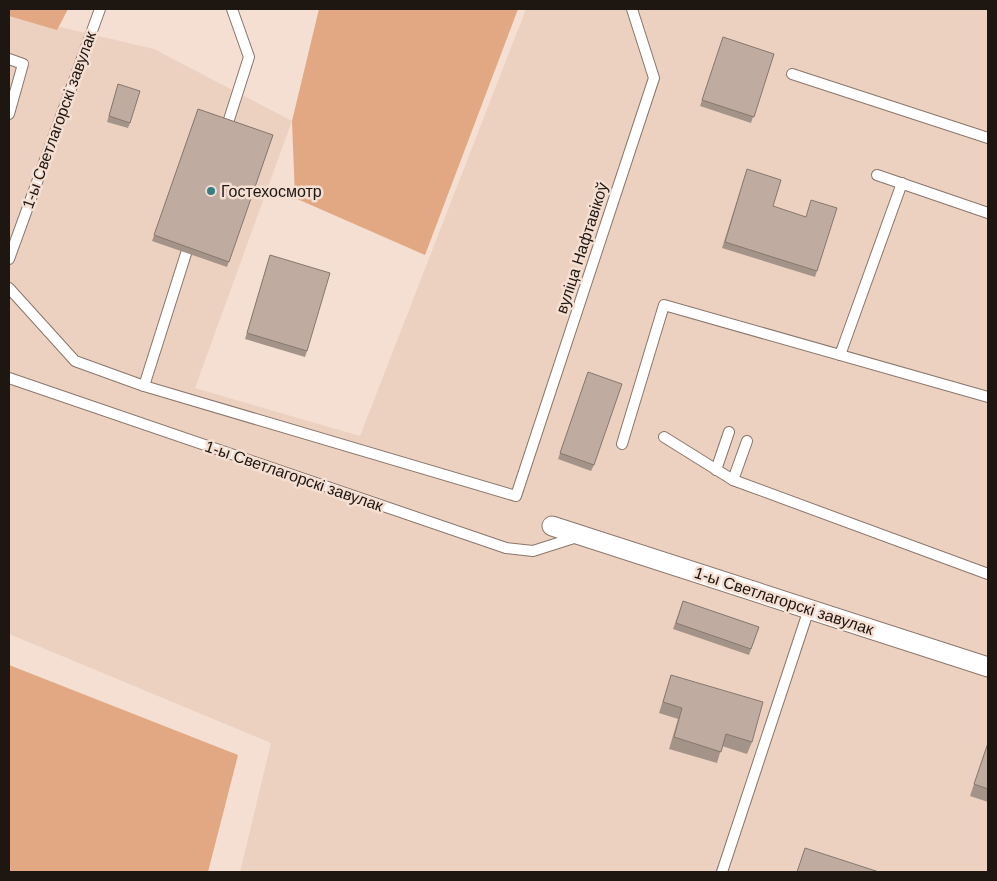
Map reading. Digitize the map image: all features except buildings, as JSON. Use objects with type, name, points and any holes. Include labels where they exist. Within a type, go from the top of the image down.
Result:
[{"type":"street","name":"1-ы Светлагорскі завулак","points":[[552,526],[988,668]]},
{"type":"lane","name":"1-ы Светлагорскі завулак","points":[[9,259],[100,9]]},
{"type":"lane","points":[[222,142],[249,58],[232,9]]},
{"type":"lane","name":"вуліца Нафтавікоў","points":[[144,386],[516,496],[654,78],[632,9]]},
{"type":"lane","points":[[9,59],[23,64],[9,114]]},
{"type":"lane","points":[[792,74],[988,138]]},
{"type":"lane","points":[[877,175],[988,213]]},
{"type":"lane","points":[[840,355],[902,183]]},
{"type":"lane","points":[[9,288],[75,361],[144,386],[192,236]]},
{"type":"lane","points":[[622,444],[664,305],[988,397]]},
{"type":"lane","name":"1-ы Светлагорскі завулак","points":[[9,378],[506,548],[533,551],[580,536]]},
{"type":"lane","points":[[716,470],[730,432]]},
{"type":"lane","points":[[664,437],[733,480],[988,574]]},
{"type":"lane","points":[[733,480],[747,441]]},
{"type":"lane","points":[[722,872],[809,609]]},
{"type":"shaded area","points":[[9,9],[68,9],[57,30],[9,16]]},
{"type":"shaded area","points":[[319,9],[518,9],[425,255],[295,198],[292,121]]},
{"type":"shaded area","points":[[526,9],[988,9],[988,872],[240,872],[271,743],[9,634],[9,15],[154,49],[292,121],[195,388],[360,436]]},
{"type":"shaded area","points":[[9,665],[238,755],[208,872],[9,872]]},
{"type":"place","name":"Гостехосмотр","points":[[211,191]]}]
